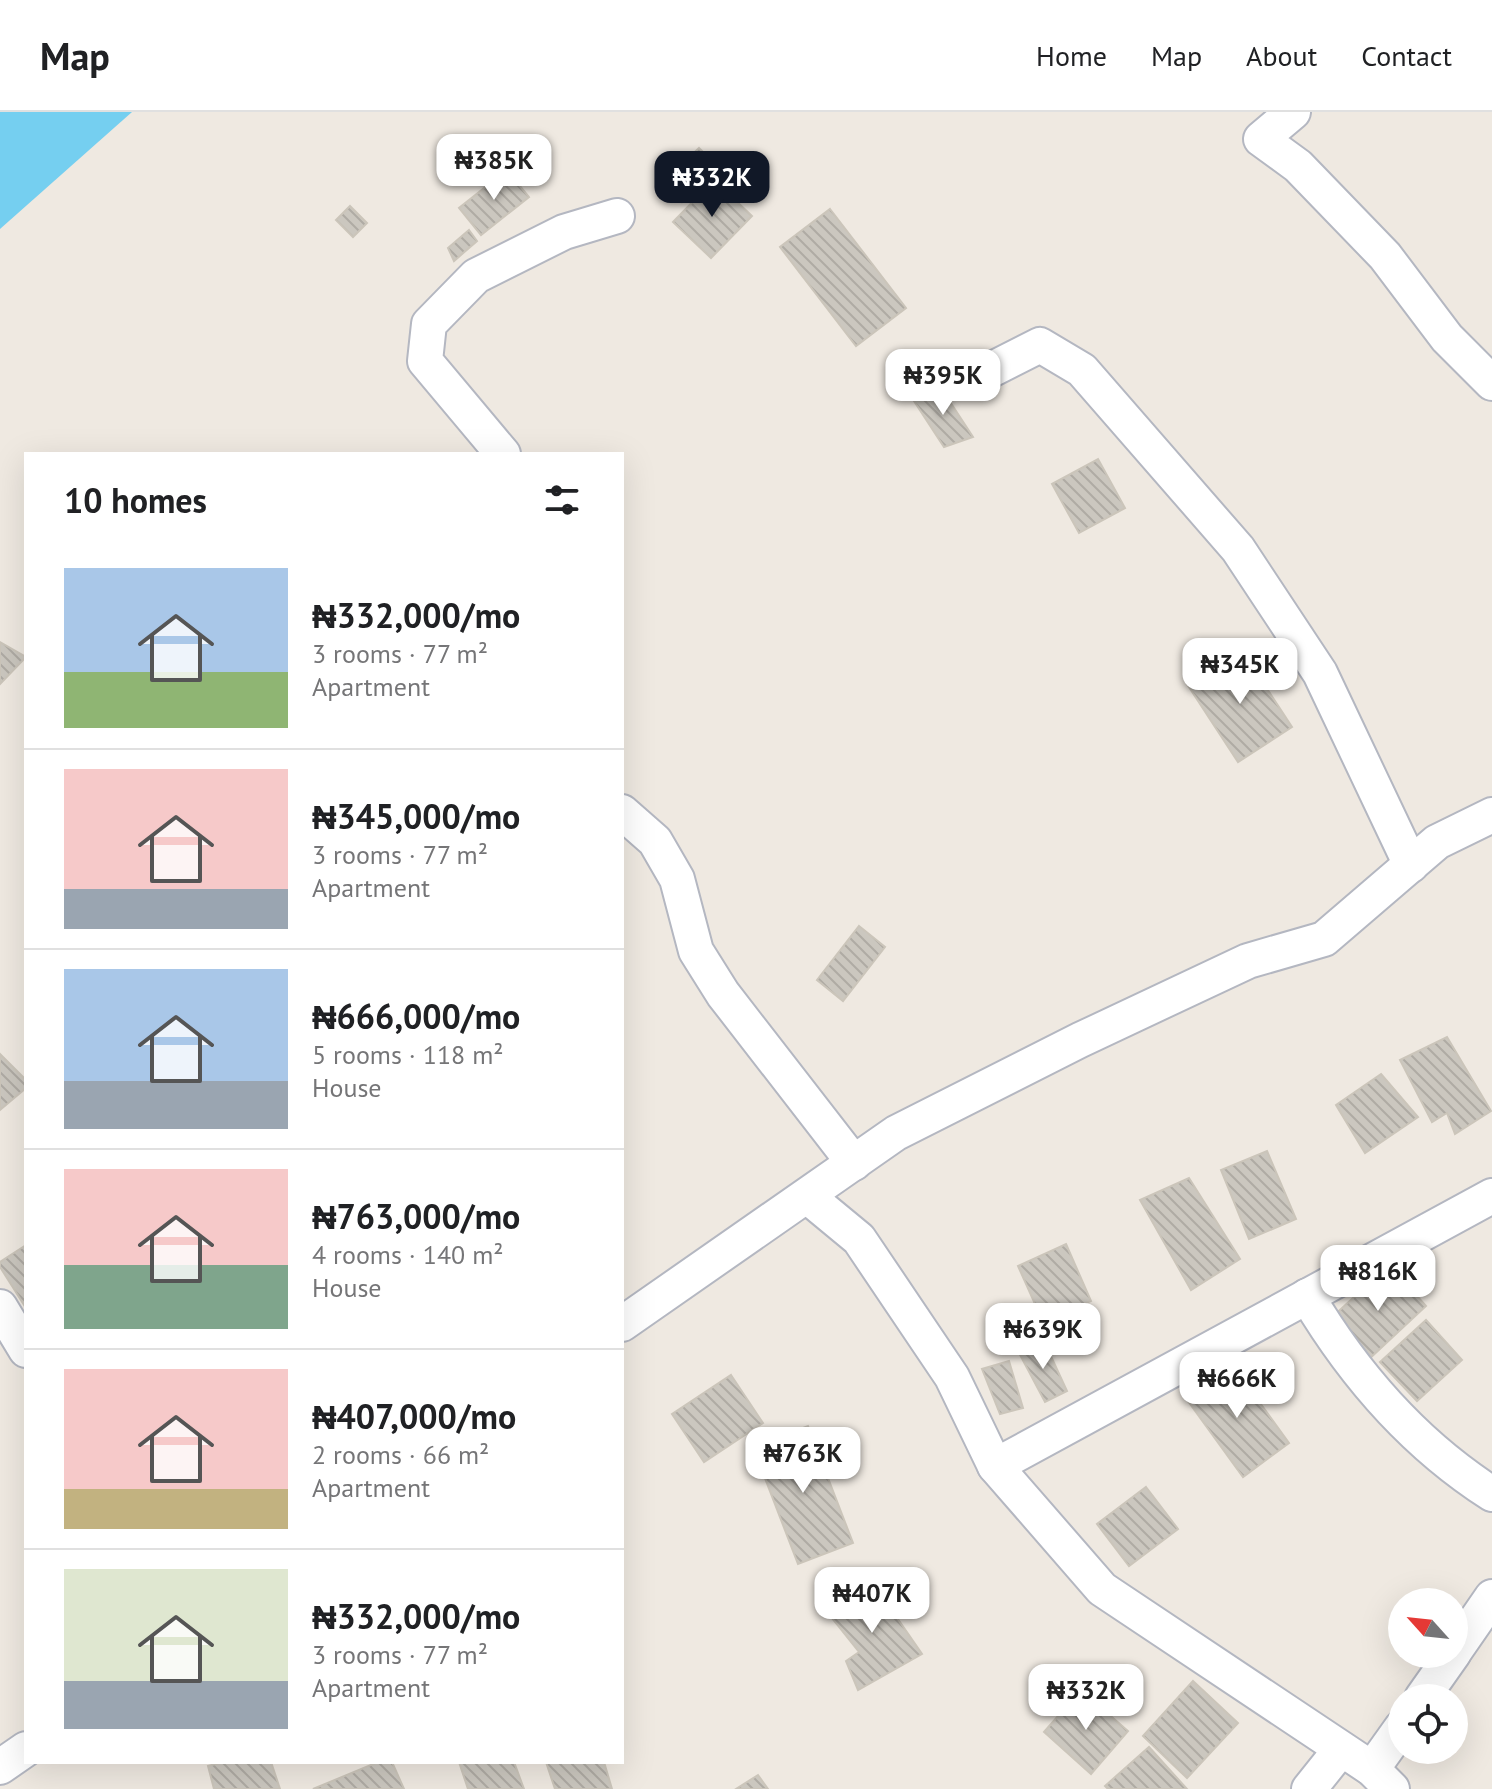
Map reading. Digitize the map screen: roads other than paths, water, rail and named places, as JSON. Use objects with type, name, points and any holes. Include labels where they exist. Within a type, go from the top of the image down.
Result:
[{"type":"street","points":[[1293,112],[1261,139],[1298,166],[1385,256],[1447,338],[1492,383]]},
{"type":"street","points":[[501,452],[425,361],[429,324],[476,276],[564,232],[617,216]]},
{"type":"street","points":[[926,368],[967,382],[1040,345],[1082,370],[1238,549],[1320,673],[1411,865]]},
{"type":"street","points":[[624,814],[655,841],[677,879],[696,951],[723,994],[854,1163]]},
{"type":"street","points":[[624,1323],[896,1133],[1080,1040],[1248,961],[1324,939],[1437,842],[1492,815]]},
{"type":"street","points":[[807,1196],[859,1239],[952,1377],[995,1466],[1102,1589],[1382,1779]]},
{"type":"street","points":[[995,1466],[1492,1196]]},
{"type":"street","points":[[1307,1296],[1334,1341],[1420,1441],[1492,1494]]},
{"type":"street","points":[[0,1307],[15,1345]]},
{"type":"street","points":[[1468,1631],[1492,1597]]},
{"type":"street","points":[[1309,1789],[1341,1749]]},
{"type":"street","points":[[0,1767],[24,1750]]},
{"type":"water","points":[[0,112],[132,112],[0,229]]}]
